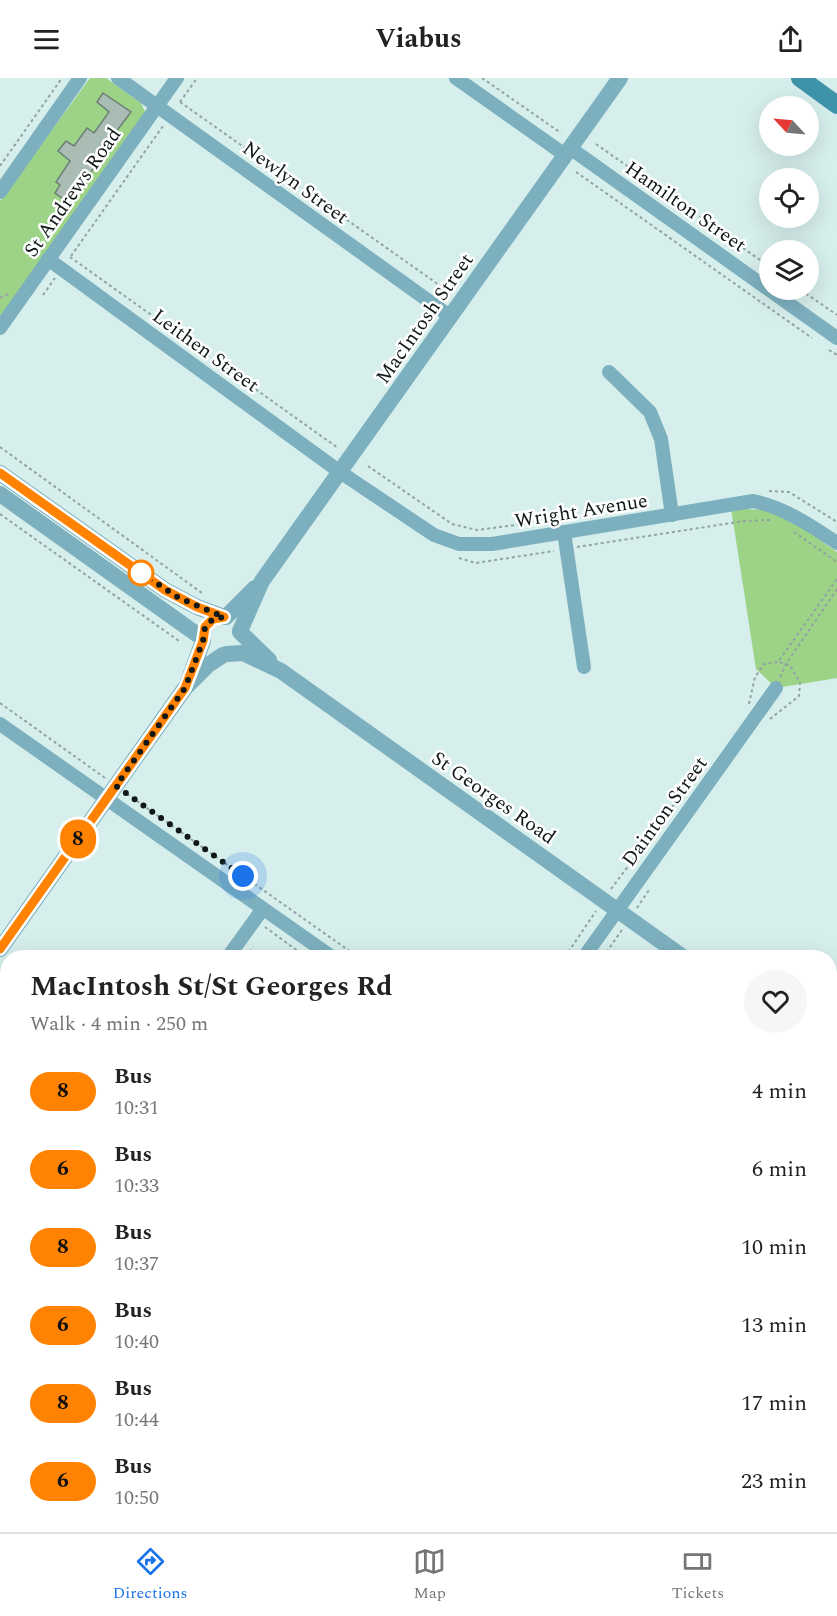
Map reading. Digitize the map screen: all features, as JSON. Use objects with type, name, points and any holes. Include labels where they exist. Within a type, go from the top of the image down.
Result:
[{"type":"main road","points":[[800,78],[837,105]]},
{"type":"street","points":[[0,192],[80,78]]},
{"type":"street","name":"Newlyn Street","points":[[118,78],[451,317]]},
{"type":"street","name":"St Andrews Road","points":[[0,328],[177,78]]},
{"type":"street","name":"Hamilton Street","points":[[456,78],[568,152],[832,343]]},
{"type":"street","name":"MacIntosh Street","points":[[225,617],[262,581],[620,78]]},
{"type":"street","name":"Leithen Street","points":[[48,259],[66,263],[340,472]]},
{"type":"street","points":[[609,372],[650,412],[661,438],[672,514]]},
{"type":"street","name":"Wright Avenue","points":[[340,472],[434,536],[459,544],[492,544],[753,501],[774,506],[798,517],[837,543]]},
{"type":"street","points":[[0,473],[165,590],[197,607],[235,622],[240,632],[238,644],[231,652],[208,665],[185,688],[1,946]]},
{"type":"street","points":[[0,494],[203,639],[208,650],[224,654]]},
{"type":"street","points":[[564,532],[584,667]]},
{"type":"street","points":[[77,549],[87,535]]},
{"type":"street","name":"MacIntosh Street","points":[[240,632],[262,581]]},
{"type":"street","points":[[185,688],[208,622],[225,617]]},
{"type":"street","name":"St Georges Road","points":[[240,632],[281,671],[673,950]]},
{"type":"street","name":"St Georges Road","points":[[224,654],[243,653],[281,671]]},
{"type":"street","name":"Dainton Street","points":[[589,950],[776,688]]},
{"type":"street","points":[[0,724],[322,950]]},
{"type":"street","points":[[233,950],[262,910]]},
{"type":"path","points":[[0,166],[62,78]]},
{"type":"path","points":[[43,295],[197,78]]},
{"type":"path","points":[[482,78],[561,133]]},
{"type":"path","points":[[180,102],[449,292]]},
{"type":"path","points":[[597,144],[759,259]]},
{"type":"path","points":[[576,172],[818,341]]},
{"type":"path","points":[[66,263],[338,448]]},
{"type":"path","points":[[815,300],[837,315]]},
{"type":"path","points":[[832,343],[837,355]]},
{"type":"path","points":[[0,447],[207,596]]},
{"type":"path","points":[[368,466],[452,524],[477,530],[542,522]]},
{"type":"path","points":[[765,490],[789,492],[837,522]]},
{"type":"path","points":[[0,514],[179,641]]},
{"type":"path","points":[[748,708],[755,677],[764,664],[778,662],[837,579]]},
{"type":"path","points":[[776,688],[786,664],[837,589]]},
{"type":"path","points":[[0,704],[348,950]]},
{"type":"path","points":[[570,950],[603,900],[699,773]]},
{"type":"green space","points":[[90,78],[106,78],[141,103],[145,112],[0,318],[0,201]]},
{"type":"green space","points":[[731,508],[778,511],[837,552],[837,678],[776,688],[756,669]]},
{"type":"building","points":[[103,93],[131,112],[106,145],[109,147],[69,203],[55,193],[60,185],[56,182],[70,161],[58,151],[66,141],[74,146],[87,128],[94,133],[109,112],[97,102]]},
{"type":"bus line","name":"8","points":[[0,473],[165,590],[197,607],[224,617],[208,622],[185,688],[0,949]]},
{"type":"route","points":[[141,573],[179,598],[224,617],[208,622],[185,688],[116,786],[243,876]]}]
